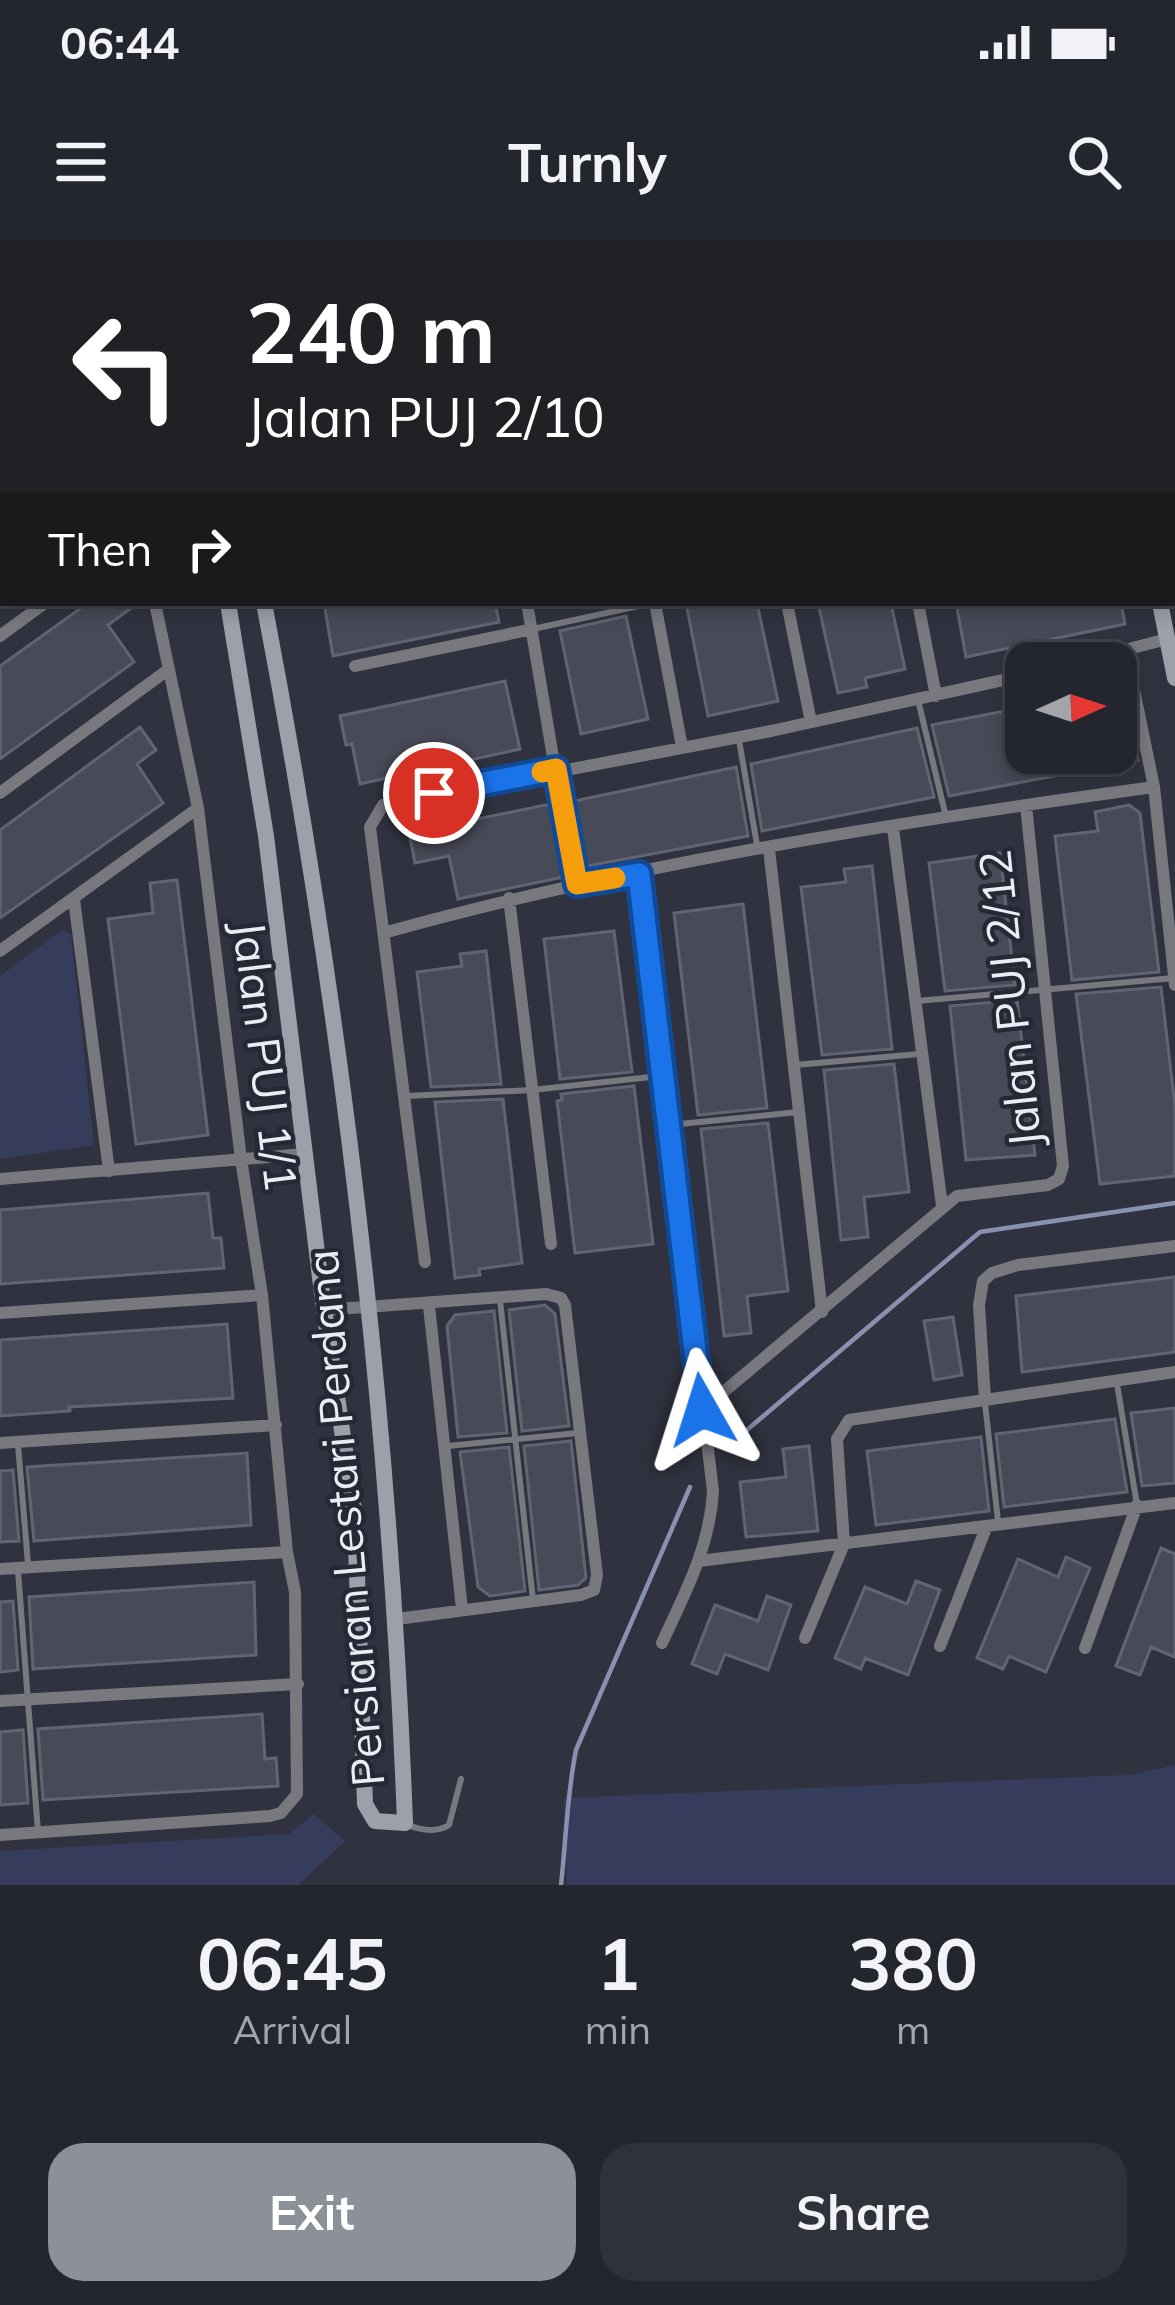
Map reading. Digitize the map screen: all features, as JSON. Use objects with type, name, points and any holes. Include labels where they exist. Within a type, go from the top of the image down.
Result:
[{"type":"main road","name":"Persiaran Lestari Perdana","points":[[228,606],[266,836],[324,1310],[355,1517],[365,1804],[375,1820],[405,1823],[398,1618],[369,1306],[317,907],[265,606]]},
{"type":"main road","points":[[1161,606],[1175,678]]},
{"type":"street","points":[[0,636],[41,606]]},
{"type":"street","name":"Jalan PUJ 1/1","points":[[38,1832],[270,1816],[290,1806],[297,1794],[295,1592],[262,1295],[198,808],[156,606]]},
{"type":"street","points":[[528,606],[556,769]]},
{"type":"street","points":[[655,606],[682,747]]},
{"type":"street","points":[[788,606],[811,722]]},
{"type":"street","points":[[919,606],[936,696]]},
{"type":"street","points":[[355,666],[533,629]]},
{"type":"street","points":[[1137,648],[1167,639]]},
{"type":"street","points":[[0,793],[169,669]]},
{"type":"street","points":[[425,1262],[370,826],[374,814],[394,801],[1005,680]]},
{"type":"street","points":[[1137,704],[1154,787],[1175,981]]},
{"type":"street","points":[[387,932],[577,884],[946,817],[1154,787]]},
{"type":"street","name":"Jalan PUJ 2/12","points":[[702,1410],[942,1206],[973,1192],[1048,1185],[1059,1179],[1063,1166],[1026,805]]},
{"type":"street","points":[[0,951],[198,808]]},
{"type":"street","points":[[892,828],[942,1206]]},
{"type":"street","points":[[764,850],[822,1312]]},
{"type":"street","points":[[639,874],[713,1491],[711,1522],[699,1562],[662,1643]]},
{"type":"street","points":[[509,898],[551,1244]]},
{"type":"street","points":[[74,899],[109,1172]]},
{"type":"street","points":[[0,1179],[304,1154]]},
{"type":"street","points":[[985,1400],[979,1305],[983,1281],[992,1273],[1018,1265],[1175,1246]]},
{"type":"street","points":[[324,1310],[546,1294],[561,1298],[566,1305],[597,1583],[589,1593],[398,1618]]},
{"type":"street","points":[[0,1313],[262,1295]]},
{"type":"street","points":[[429,1306],[462,1609]]},
{"type":"street","points":[[805,1639],[844,1544],[837,1439],[843,1424],[856,1418],[1175,1372]]},
{"type":"street","points":[[0,1443],[276,1425]]},
{"type":"street","points":[[699,1562],[1137,1505],[1175,1504]]},
{"type":"street","points":[[1085,1648],[1137,1505]]},
{"type":"street","points":[[940,1646],[992,1527]]},
{"type":"street","points":[[0,1569],[287,1552]]},
{"type":"street","points":[[0,1701],[298,1684]]},
{"type":"street","points":[[0,1835],[38,1832]]},
{"type":"lane","points":[[533,629],[640,606]]},
{"type":"lane","points":[[918,700],[946,817]]},
{"type":"lane","points":[[738,736],[764,850]]},
{"type":"lane","points":[[556,769],[577,884]]},
{"type":"lane","points":[[917,1001],[1175,981]]},
{"type":"lane","points":[[793,1065],[922,1053]]},
{"type":"lane","points":[[406,1096],[532,1090],[664,1076]]},
{"type":"lane","points":[[670,1125],[799,1112]]},
{"type":"lane","points":[[500,1299],[532,1600]]},
{"type":"lane","points":[[1117,1380],[1137,1505]]},
{"type":"lane","points":[[985,1400],[992,1527]]},
{"type":"lane","points":[[444,1447],[580,1433]]},
{"type":"lane","points":[[18,1442],[27,1700],[38,1832]]},
{"type":"lane","points":[[405,1823],[418,1829],[449,1826],[461,1779]]},
{"type":"shaded area","points":[[62,930],[71,935],[94,1145],[0,1159],[0,976]]},
{"type":"shaded area","points":[[1175,1765],[1175,1885],[567,1885],[564,1798],[1130,1775]]},
{"type":"shaded area","points":[[314,1814],[345,1841],[298,1885],[0,1885],[0,1851],[289,1834]]},
{"type":"building","points":[[84,606],[134,606],[108,625],[134,662],[0,759],[0,666]]},
{"type":"building","points":[[325,606],[496,606],[499,622],[333,656]]},
{"type":"building","points":[[758,606],[778,701],[708,716],[687,608]]},
{"type":"building","points":[[819,606],[892,606],[905,669],[865,678],[867,687],[838,693]]},
{"type":"building","points":[[957,606],[1122,606],[1125,624],[1038,642],[1005,642],[1005,649],[966,657]]},
{"type":"building","points":[[626,616],[648,719],[581,734],[560,631]]},
{"type":"building","points":[[505,681],[520,749],[360,784],[352,744],[346,745],[340,716]]},
{"type":"building","points":[[1005,711],[1005,774],[1064,774],[949,796],[932,725]]},
{"type":"building","points":[[140,727],[156,750],[137,764],[163,803],[0,918],[0,830]]},
{"type":"building","points":[[917,728],[934,797],[762,831],[751,764]]},
{"type":"building","points":[[736,767],[748,836],[582,867],[570,802]]},
{"type":"building","points":[[555,803],[568,876],[458,899],[449,856],[415,863],[409,833]]},
{"type":"building","points":[[1129,805],[1140,813],[1159,972],[1072,980],[1055,836],[1098,831],[1095,812]]},
{"type":"building","points":[[1000,853],[1015,985],[945,991],[929,863]]},
{"type":"building","points":[[872,866],[892,1049],[822,1055],[801,887],[846,882],[844,869]]},
{"type":"building","points":[[177,880],[208,1135],[136,1144],[108,919],[153,913],[150,883]]},
{"type":"building","points":[[743,904],[767,1108],[698,1115],[674,913]]},
{"type":"building","points":[[614,931],[632,1072],[560,1079],[544,939]]},
{"type":"building","points":[[486,951],[501,1084],[431,1087],[417,972],[462,966],[460,954]]},
{"type":"building","points":[[1161,987],[1175,1106],[1175,1176],[1100,1184],[1076,994]]},
{"type":"building","points":[[1017,1000],[1035,1155],[966,1160],[950,1006]]},
{"type":"building","points":[[894,1064],[909,1192],[864,1197],[868,1237],[841,1240],[824,1070]]},
{"type":"building","points":[[634,1086],[653,1244],[575,1253],[557,1101],[562,1100],[561,1094]]},
{"type":"building","points":[[503,1099],[522,1263],[455,1278],[435,1102]]},
{"type":"building","points":[[768,1123],[788,1291],[747,1296],[751,1333],[724,1336],[701,1129]]},
{"type":"building","points":[[208,1193],[213,1238],[221,1238],[224,1268],[0,1284],[0,1210]]},
{"type":"building","points":[[1175,1277],[1175,1352],[1022,1372],[1016,1296]]},
{"type":"building","points":[[545,1305],[555,1314],[569,1426],[522,1431],[509,1310]]},
{"type":"building","points":[[494,1311],[507,1433],[458,1437],[447,1326],[455,1315]]},
{"type":"building","points":[[953,1317],[962,1375],[934,1380],[924,1321]]},
{"type":"building","points":[[227,1324],[233,1398],[69,1407],[70,1411],[0,1416],[0,1340]]},
{"type":"building","points":[[1175,1408],[1175,1483],[1142,1486],[1131,1413]]},
{"type":"building","points":[[1115,1419],[1127,1492],[1004,1507],[996,1434]]},
{"type":"building","points":[[981,1437],[989,1511],[876,1525],[867,1451]]},
{"type":"building","points":[[571,1441],[586,1578],[578,1585],[539,1590],[524,1446]]},
{"type":"building","points":[[809,1446],[818,1531],[746,1537],[740,1482],[786,1477],[783,1449]]},
{"type":"building","points":[[509,1447],[525,1591],[490,1596],[478,1587],[460,1452]]},
{"type":"building","points":[[247,1453],[251,1525],[34,1541],[27,1467]]},
{"type":"building","points":[[13,1470],[19,1541],[0,1542],[0,1471]]},
{"type":"building","points":[[1161,1548],[1175,1554],[1175,1657],[1151,1647],[1140,1675],[1116,1666]]},
{"type":"building","points":[[1066,1557],[1090,1568],[1046,1672],[1009,1656],[1003,1669],[977,1658],[1018,1559],[1058,1577]]},
{"type":"building","points":[[916,1581],[940,1590],[908,1675],[865,1658],[861,1669],[835,1658],[865,1587],[907,1604]]},
{"type":"building","points":[[254,1582],[256,1655],[33,1669],[29,1597]]},
{"type":"building","points":[[767,1596],[791,1605],[768,1670],[725,1654],[717,1674],[692,1664],[715,1605],[758,1621]]},
{"type":"building","points":[[13,1601],[18,1670],[0,1672],[0,1602]]},
{"type":"building","points":[[262,1714],[265,1759],[276,1758],[278,1786],[43,1800],[38,1729]]},
{"type":"building","points":[[23,1730],[28,1803],[0,1805],[0,1732]]},
{"type":"waterway","points":[[727,1447],[980,1232],[1175,1203]]},
{"type":"waterway","points":[[561,1885],[576,1750],[690,1487]]},
{"type":"slow traffic","points":[[542,772],[556,769],[577,884],[615,878]]},
{"type":"route","points":[[434,793],[556,769],[577,884],[639,874],[702,1410]]}]
